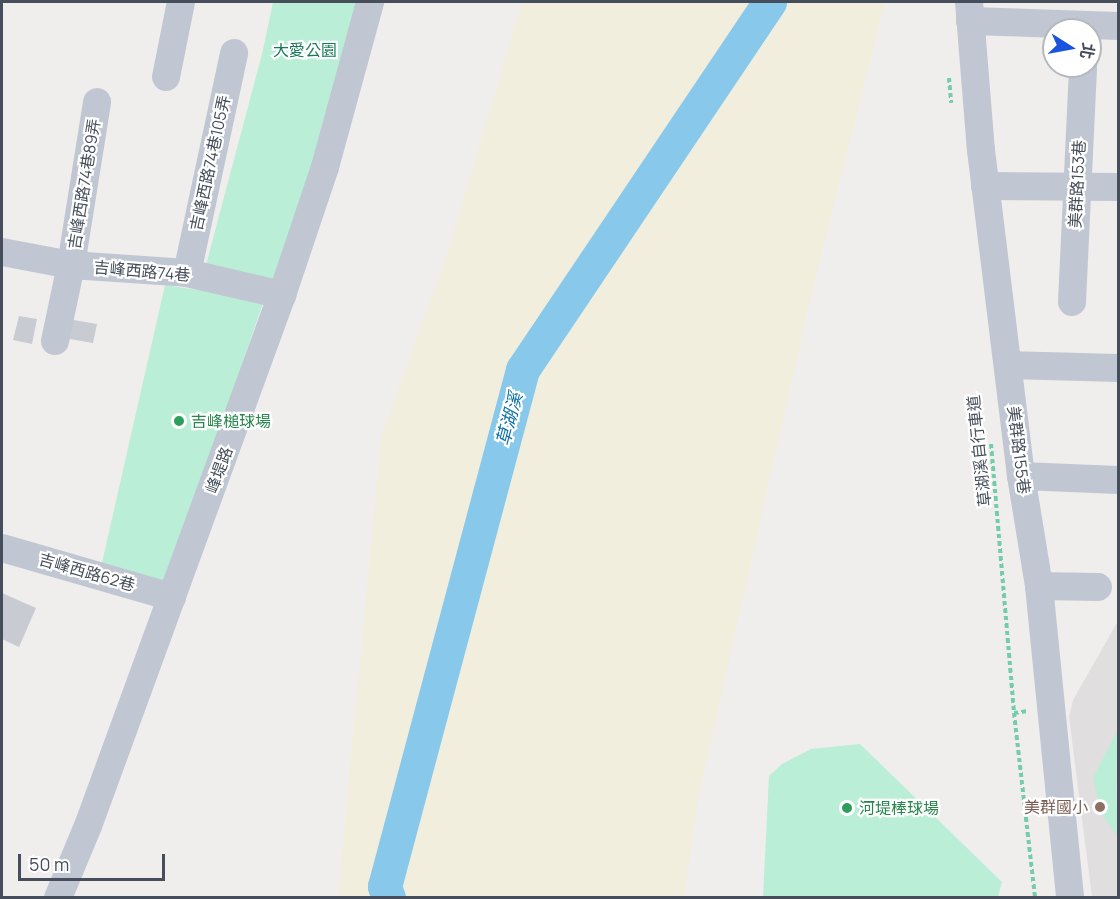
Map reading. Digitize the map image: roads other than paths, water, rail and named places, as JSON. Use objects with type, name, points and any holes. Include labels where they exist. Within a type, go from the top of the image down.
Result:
[{"type":"street","points":[[166,77],[181,2]]},
{"type":"street","name":"峰堤路","points":[[58,897],[88,826],[282,295],[325,166],[370,2]]},
{"type":"street","points":[[969,11],[1070,18]]},
{"type":"street","name":"美群路155巷","points":[[969,11],[985,186],[1038,586],[1070,897]]},
{"type":"street","points":[[1102,22],[1119,26]]},
{"type":"street","name":"吉峰西路74巷105弄","points":[[187,273],[234,53]]},
{"type":"street","name":"美群路153巷","points":[[1072,302],[1082,78]]},
{"type":"street","name":"吉峰西路74巷89弄","points":[[55,340],[71,265],[98,102]]},
{"type":"street","points":[[985,186],[1119,187]]},
{"type":"street","name":"吉峰西路74巷","points":[[2,252],[71,265],[187,273],[282,295]]},
{"type":"street","points":[[1008,366],[1119,368]]},
{"type":"street","points":[[1022,476],[1119,480]]},
{"type":"street","name":"吉峰西路62巷","points":[[2,548],[172,597]]},
{"type":"street","points":[[1038,586],[1098,587]]},
{"type":"waterway","name":"草湖溪","points":[[389,898],[385,887],[523,370],[770,2]]},
{"type":"place","name":"吉峰槌球場","points":[[179,421]]},
{"type":"place","name":"美群國小","points":[[1100,807]]},
{"type":"place","name":"河堤棒球場","points":[[847,808]]},
{"type":"park label","name":"大愛公園","points":[[305,50]]}]
